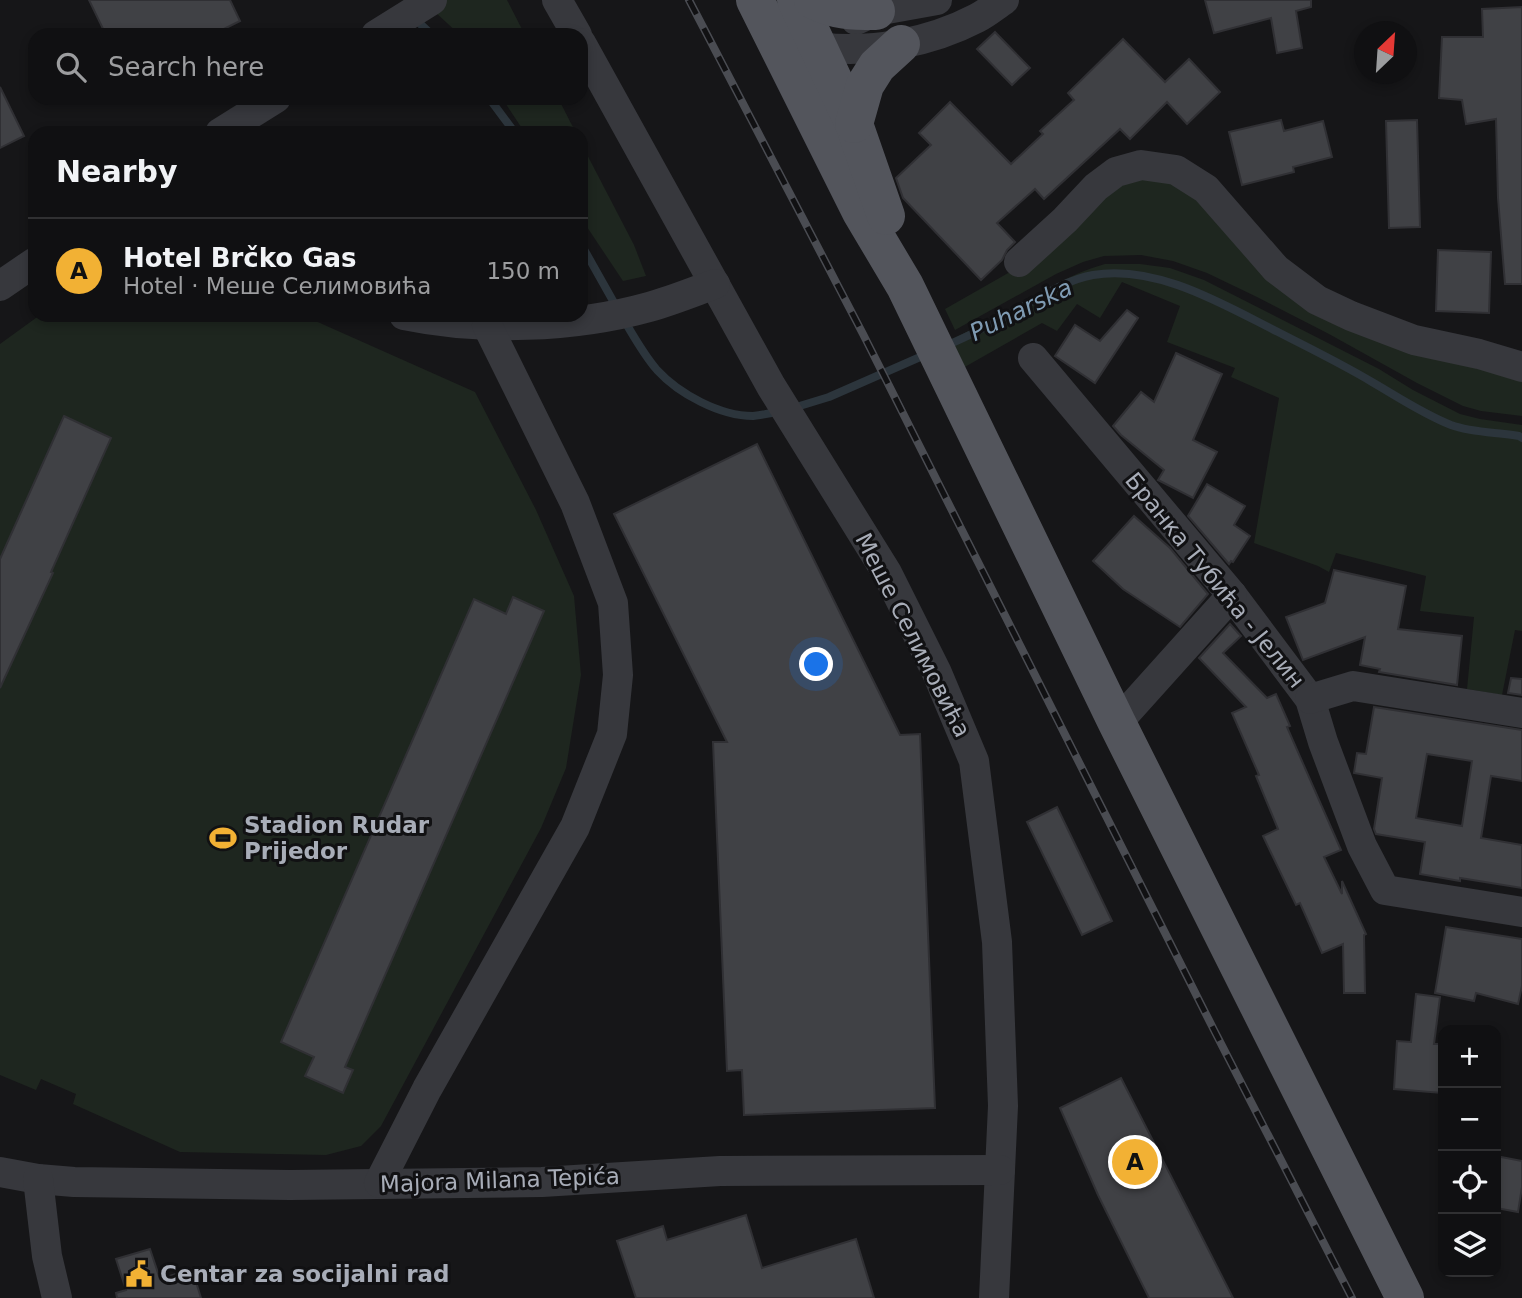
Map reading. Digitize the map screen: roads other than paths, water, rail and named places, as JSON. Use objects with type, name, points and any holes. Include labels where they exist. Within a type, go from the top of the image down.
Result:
[{"type":"main road","points":[[755,0],[803,54],[855,124],[912,300]]},
{"type":"main road","points":[[796,0],[803,54],[861,212],[912,300],[1117,723],[1405,1298]]},
{"type":"main road","points":[[813,0],[824,6],[844,10],[876,11]]},
{"type":"main road","points":[[855,124],[865,85],[877,66],[901,44]]},
{"type":"street","points":[[387,28],[432,0]]},
{"type":"street","points":[[557,0],[573,28]]},
{"type":"street","points":[[803,54],[843,28],[876,11],[937,0]]},
{"type":"street","points":[[803,54],[901,44],[978,18],[1004,0]]},
{"type":"street","name":"Меше Селимовића","points":[[588,56],[771,386],[887,573],[937,673],[974,761],[997,942],[1003,1106],[994,1298]]},
{"type":"street","points":[[231,126],[265,105]]},
{"type":"street","points":[[1019,262],[1096,187],[1116,172],[1141,165],[1176,170],[1206,188],[1276,269],[1317,300],[1414,340],[1479,354],[1522,367]]},
{"type":"street","points":[[0,286],[28,267]]},
{"type":"street","points":[[588,319],[646,308],[715,284]]},
{"type":"street","points":[[454,322],[487,325],[555,322]]},
{"type":"street","points":[[379,1183],[427,1089],[575,827],[612,734],[618,675],[613,603],[575,503],[487,325]]},
{"type":"street","name":"Бранка Тубића - Јелин","points":[[1033,358],[1232,595],[1310,699],[1323,743],[1362,846],[1385,890],[1522,912]]},
{"type":"street","points":[[1117,723],[1232,595]]},
{"type":"street","points":[[1310,699],[1353,686],[1522,713]]},
{"type":"street","name":"Majora Milana Tepića","points":[[0,1172],[38,1180],[74,1182],[290,1185],[542,1182],[720,1171],[1000,1170]]},
{"type":"street","points":[[38,1180],[47,1256],[57,1298]]},
{"type":"waterway","name":"Puharska","points":[[414,18],[425,28]]},
{"type":"waterway","name":"Puharska","points":[[494,105],[510,126]]},
{"type":"waterway","name":"Puharska","points":[[588,256],[617,308]]},
{"type":"waterway","name":"Puharska","points":[[945,346],[1069,282],[1093,275],[1141,275],[1213,299],[1337,362],[1441,421],[1468,430],[1522,438]]},
{"type":"waterway","name":"Puharska","points":[[624,320],[657,370],[688,395],[714,408],[740,415],[753,416],[780,411]]},
{"type":"waterway","name":"Puharska","points":[[793,408],[829,397],[927,354]]},
{"type":"railway","points":[[689,0],[863,334],[1352,1298]]},
{"type":"place","name":"Stadion Rudar Prijedor","points":[[223,838]]},
{"type":"place","name":"Hotel Brčko Gas","points":[[1135,1162]]},
{"type":"place","name":"Centar za socijalni rad","points":[[139,1274]]}]
